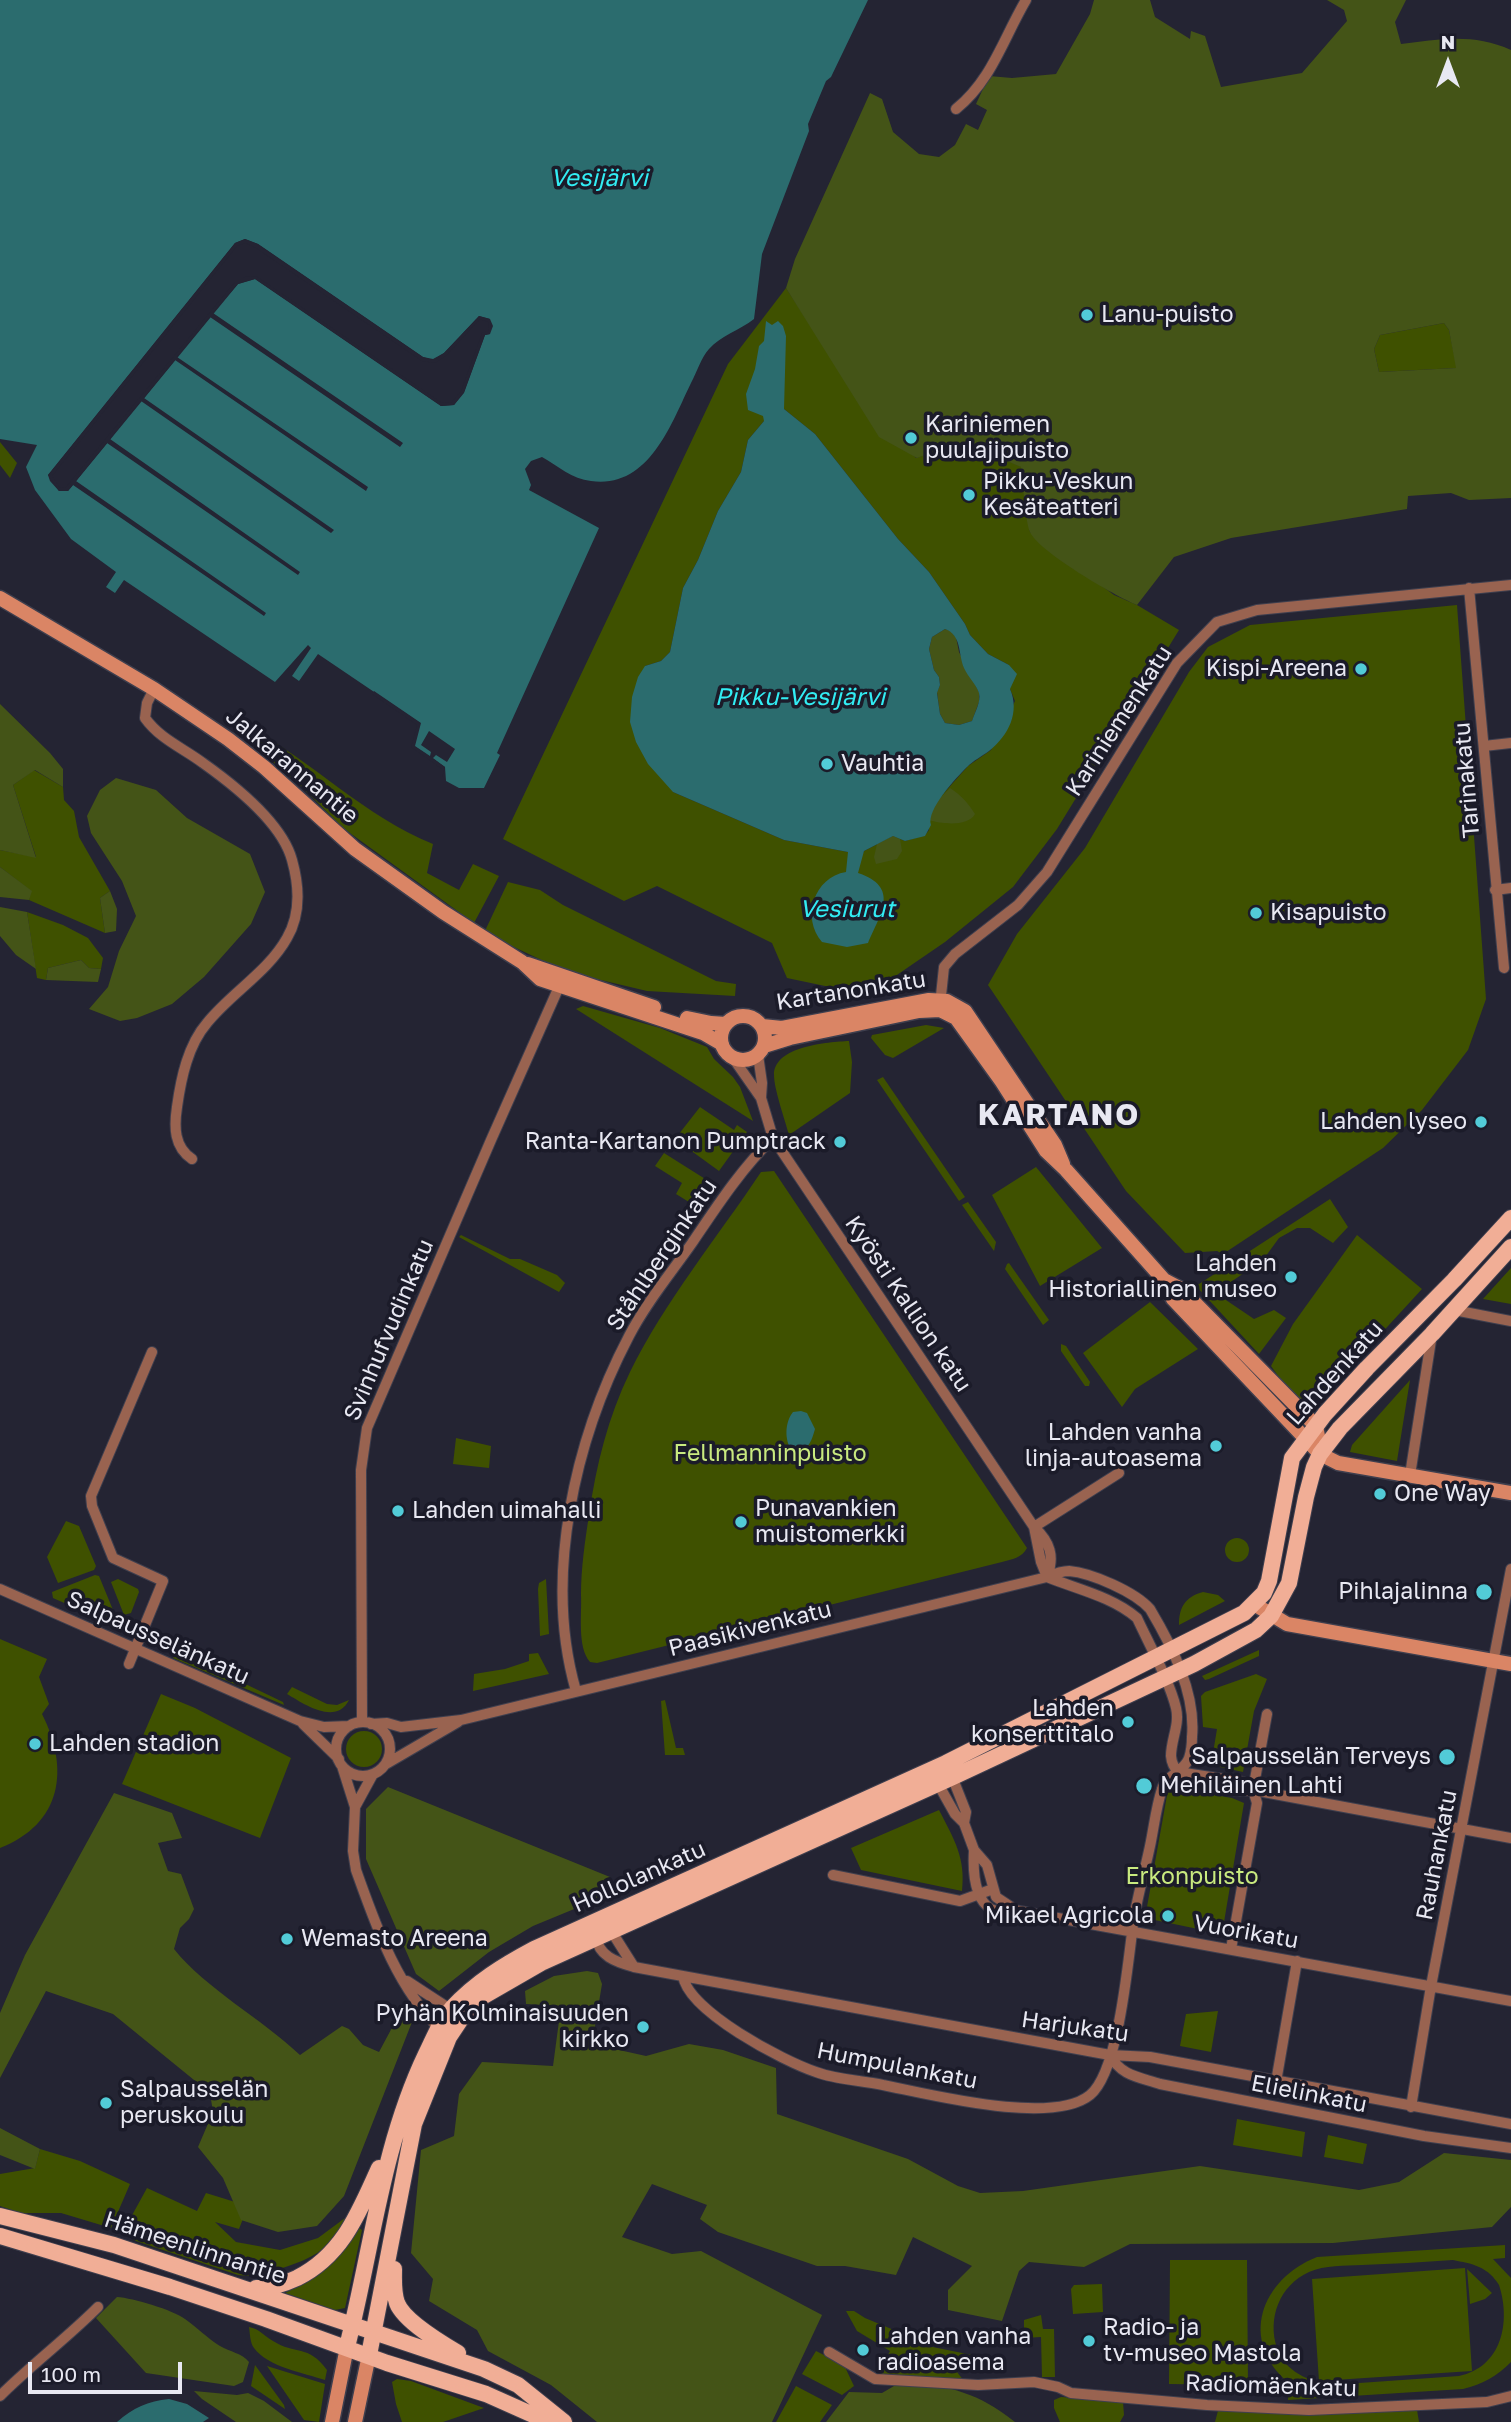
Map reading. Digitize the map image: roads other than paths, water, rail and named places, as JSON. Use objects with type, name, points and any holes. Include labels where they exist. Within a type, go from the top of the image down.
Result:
[{"type":"main road","name":"Jalkarannantie","points":[[0,588],[26,613]]},
{"type":"main road","name":"Jalkarannantie","points":[[0,598],[154,689],[264,767],[355,849],[443,912],[522,962],[540,979],[561,982],[695,1021],[726,1024]]},
{"type":"main road","name":"Jalkarannantie","points":[[561,982],[703,1033],[722,1044]]},
{"type":"main road","name":"Kartanonkatu","points":[[762,1026],[782,1028],[918,1002],[940,1005],[956,1018],[1002,1082],[1046,1151],[1164,1280],[1173,1298],[1311,1432],[1320,1454]]},
{"type":"main road","name":"Kartanonkatu","points":[[761,1051],[801,1035],[954,1003],[969,1017],[1055,1145],[1066,1170]]},
{"type":"main road","points":[[743,1016],[762,1026],[766,1036],[761,1051],[746,1061],[733,1058],[722,1044],[721,1037],[731,1019],[743,1016]]},
{"type":"main road","name":"Lahdenkatu","points":[[1155,1659],[1244,1613],[1264,1593],[1272,1569],[1292,1458],[1367,1368],[1511,1218]]},
{"type":"main road","name":"Lahdenkatu","points":[[1271,1616],[1289,1583],[1306,1497],[1320,1454],[1340,1428],[1432,1334],[1511,1247]]},
{"type":"main road","points":[[1320,1454],[1338,1463],[1511,1493]]},
{"type":"main road","points":[[1254,1604],[1287,1624],[1511,1664]]},
{"type":"main road","points":[[1187,1667],[1256,1630],[1271,1616]]},
{"type":"main road","name":"Hollolankatu","points":[[456,2014],[509,1980],[942,1773],[1155,1659]]},
{"type":"main road","name":"Hollolankatu","points":[[347,2347],[395,2130],[412,2085],[456,2014],[499,1968],[534,1949],[598,1921],[1187,1667]]},
{"type":"main road","name":"Hollolankatu","points":[[369,2356],[395,2233],[414,2124],[444,2032]]},
{"type":"main road","points":[[239,2286],[258,2289],[288,2282],[317,2266],[332,2253],[347,2235],[362,2207],[395,2130]]},
{"type":"main road","name":"Hämeenlinnantie","points":[[0,2216],[114,2245],[484,2369]]},
{"type":"main road","points":[[395,2233],[394,2285],[395,2296],[401,2309],[433,2337],[534,2396],[564,2422]]},
{"type":"main road","name":"Hämeenlinnantie","points":[[0,2236],[170,2287],[486,2394],[549,2422]]},
{"type":"main road","points":[[332,2422],[347,2347]]},
{"type":"main road","points":[[355,2422],[369,2356]]},
{"type":"street","points":[[956,109],[968,99],[995,64],[1009,29],[1026,0]]},
{"type":"street","name":"Kariniemenkatu","points":[[940,1005],[944,967],[955,954],[1018,905],[1047,872],[1177,663],[1217,622],[1257,610],[1511,585]]},
{"type":"street","name":"Tarinakatu","points":[[1468,588],[1504,968]]},
{"type":"street","points":[[154,689],[147,703],[145,718],[156,732],[204,763],[250,802],[280,834],[291,856],[298,883],[298,907],[287,938],[250,981],[207,1021],[195,1038],[179,1087],[175,1117],[177,1142],[183,1153],[192,1159]]},
{"type":"street","points":[[1484,746],[1511,743]]},
{"type":"street","points":[[1495,890],[1511,888]]},
{"type":"street","name":"Svinhufvudinkatu","points":[[366,1723],[361,1470],[367,1428],[561,982]]},
{"type":"street","name":"Kyösti Kallion katu","points":[[761,1051],[761,1098]]},
{"type":"street","name":"Kyösti Kallion katu","points":[[733,1058],[761,1098],[773,1138],[1034,1527],[1047,1539],[1052,1564],[1047,1577]]},
{"type":"street","name":"Ståhlberginkatu","points":[[576,1691],[566,1646],[564,1542],[579,1466],[593,1421],[630,1334],[730,1187],[773,1138]]},
{"type":"street","points":[[1454,1310],[1511,1321]]},
{"type":"street","points":[[1410,1475],[1432,1334]]},
{"type":"street","points":[[129,1664],[163,1581],[113,1558],[92,1506],[91,1496],[152,1352]]},
{"type":"street","points":[[1034,1527],[1119,1472]]},
{"type":"street","name":"Rauhankatu","points":[[1411,2107],[1431,1986],[1511,1569]]},
{"type":"street","name":"Paasikivenkatu","points":[[366,1723],[387,1723],[401,1727],[461,1720],[1069,1571],[1092,1577],[1143,1601],[1159,1623],[1171,1650],[1187,1667],[1192,1736],[1189,1760],[1178,1772]]},
{"type":"street","points":[[1047,1577],[1128,1610],[1137,1618],[1155,1659],[1157,1681],[1177,1713],[1171,1757],[1178,1772],[1243,1782],[1253,1790],[1511,1839]]},
{"type":"street","name":"Salpausselänkatu","points":[[0,1589],[300,1721],[324,1727],[349,1726]]},
{"type":"street","points":[[1231,1949],[1257,1802],[1253,1790],[1267,1714]]},
{"type":"street","name":"Paasikivenkatu","points":[[384,1765],[461,1720]]},
{"type":"street","name":"Salpausselänkatu","points":[[300,1721],[340,1762]]},
{"type":"street","points":[[355,1807],[373,1774],[388,1759],[390,1745],[384,1732],[366,1723],[349,1726],[338,1741],[340,1762],[355,1807],[353,1851],[356,1870],[400,1976],[425,2013],[444,2032]]},
{"type":"street","points":[[340,1762],[356,1775],[373,1774]]},
{"type":"street","name":"Humpulankatu","points":[[683,1976],[684,1983],[697,2001],[742,2035],[778,2057],[818,2073],[941,2097],[998,2105],[1040,2108],[1069,2106],[1089,2095],[1101,2082],[1110,2055],[1163,1785],[1178,1772]]},
{"type":"street","points":[[942,1773],[955,1814],[964,1823],[974,1850],[987,1865],[996,1897],[1014,1910]]},
{"type":"street","points":[[942,1773],[966,1812],[964,1823]]},
{"type":"street","points":[[974,1850],[973,1866],[981,1895]]},
{"type":"street","points":[[833,1875],[960,1901],[993,1889]]},
{"type":"street","name":"Vuorikatu","points":[[981,1895],[990,1909],[997,1911],[1014,1910],[1511,2001]]},
{"type":"street","points":[[596,1940],[598,1921],[613,1931],[634,1967]]},
{"type":"street","name":"Harjukatu","points":[[596,1940],[610,1959],[634,1967],[1110,2055],[1150,2057],[1511,2124]]},
{"type":"street","points":[[1276,2081],[1297,1961]]},
{"type":"street","points":[[400,1976],[456,2014]]},
{"type":"street","name":"Elielinkatu","points":[[1110,2055],[1122,2072],[1160,2084],[1424,2136],[1511,2148]]},
{"type":"street","points":[[0,2396],[21,2374],[48,2354],[98,2307]]},
{"type":"street","name":"Radiomäenkatu","points":[[829,2352],[875,2379],[978,2385],[1034,2382],[1071,2393],[1207,2405],[1335,2409],[1487,2402],[1511,2396]]},
{"type":"water","name":"Vesijärvi","points":[[0,0],[868,0],[831,77],[826,81],[808,124],[809,131],[762,254],[754,319],[709,349],[666,434],[643,464],[628,475],[611,481],[584,480],[542,457],[531,461],[525,469],[531,485],[529,490],[599,528],[497,753],[500,755],[484,788],[459,788],[446,781],[445,767],[414,746],[420,723],[318,654],[299,681],[292,676],[311,648],[308,645],[275,682],[124,580],[115,593],[106,587],[116,572],[71,539],[35,490],[26,467],[37,445],[0,439]],"holes":[[[245,239],[258,244],[423,357],[433,360],[444,353],[479,316],[490,319],[490,334],[485,335],[464,393],[454,405],[441,406],[255,279],[238,284],[68,491],[59,491],[48,475],[235,243]]]},
{"type":"water","name":"Pikku-Vesijärvi","points":[[766,321],[772,325],[778,321],[786,336],[784,409],[815,434],[898,539],[929,572],[970,635],[988,654],[1009,665],[1017,674],[1010,689],[1014,706],[1011,723],[996,745],[967,767],[943,794],[933,811],[931,825],[925,836],[905,841],[893,836],[864,851],[858,873],[879,886],[884,902],[868,943],[847,947],[822,942],[812,922],[812,911],[819,890],[835,875],[846,872],[848,852],[784,840],[673,792],[648,764],[636,742],[630,722],[632,697],[638,677],[645,666],[661,661],[670,652],[683,588],[718,511],[741,472],[748,440],[764,421],[763,416],[748,410],[746,394],[755,369],[759,346],[764,341]],"holes":[[[945,629],[957,640],[964,668],[979,693],[972,721],[959,725],[945,723],[940,714],[937,693],[939,677],[934,670],[929,649],[932,637]]]},
{"type":"water","points":[[793,1412],[807,1413],[815,1429],[808,1446],[792,1451],[788,1442],[787,1426]]},
{"type":"water","points":[[169,2399],[187,2404],[209,2418],[203,2422],[117,2422],[141,2406]]},
{"type":"place","name":"Lanu-puisto","points":[[1087,315]]},
{"type":"place","name":"Kariniemen puulajipuisto","points":[[911,438]]},
{"type":"place","name":"Pikku-Veskun Kesäteatteri","points":[[969,495]]},
{"type":"place","name":"Kispi-Areena","points":[[1361,669]]},
{"type":"place","name":"Vauhtia","points":[[827,764]]},
{"type":"place","name":"Kisapuisto","points":[[1256,913]]},
{"type":"place","name":"Lahden lyseo","points":[[1481,1122]]},
{"type":"place","name":"Ranta-Kartanon Pumptrack","points":[[840,1142]]},
{"type":"place","name":"Lahden Historiallinen museo","points":[[1291,1277]]},
{"type":"place","name":"Lahden vanha linja-autoasema","points":[[1216,1446]]},
{"type":"place","name":"One Way","points":[[1380,1494]]},
{"type":"place","name":"Lahden uimahalli","points":[[398,1511]]},
{"type":"place","name":"Punavankien muistomerkki","points":[[741,1522]]},
{"type":"place","name":"Pihlajalinna","points":[[1484,1592]]},
{"type":"place","name":"Lahden konserttitalo","points":[[1128,1722]]},
{"type":"place","name":"Lahden stadion","points":[[35,1744]]},
{"type":"place","name":"Salpausselän Terveys","points":[[1447,1757]]},
{"type":"place","name":"Mehiläinen Lahti","points":[[1144,1786]]},
{"type":"place","name":"Mikael Agricola","points":[[1168,1916]]},
{"type":"place","name":"Wemasto Areena","points":[[287,1939]]},
{"type":"place","name":"Pyhän Kolminaisuuden kirkko","points":[[643,2027]]},
{"type":"place","name":"Salpausselän peruskoulu","points":[[106,2103]]},
{"type":"place","name":"Radio- ja tv-museo Mastola","points":[[1089,2341]]},
{"type":"place","name":"Lahden vanha radioasema","points":[[863,2350]]},
{"type":"district","name":"KARTANO","points":[[1059,1115]]},
{"type":"water label","name":"Vesiurut","points":[[847,909]]},
{"type":"park label","name":"Fellmanninpuisto","points":[[770,1454]]},
{"type":"park label","name":"Erkonpuisto","points":[[1192,1877]]}]
